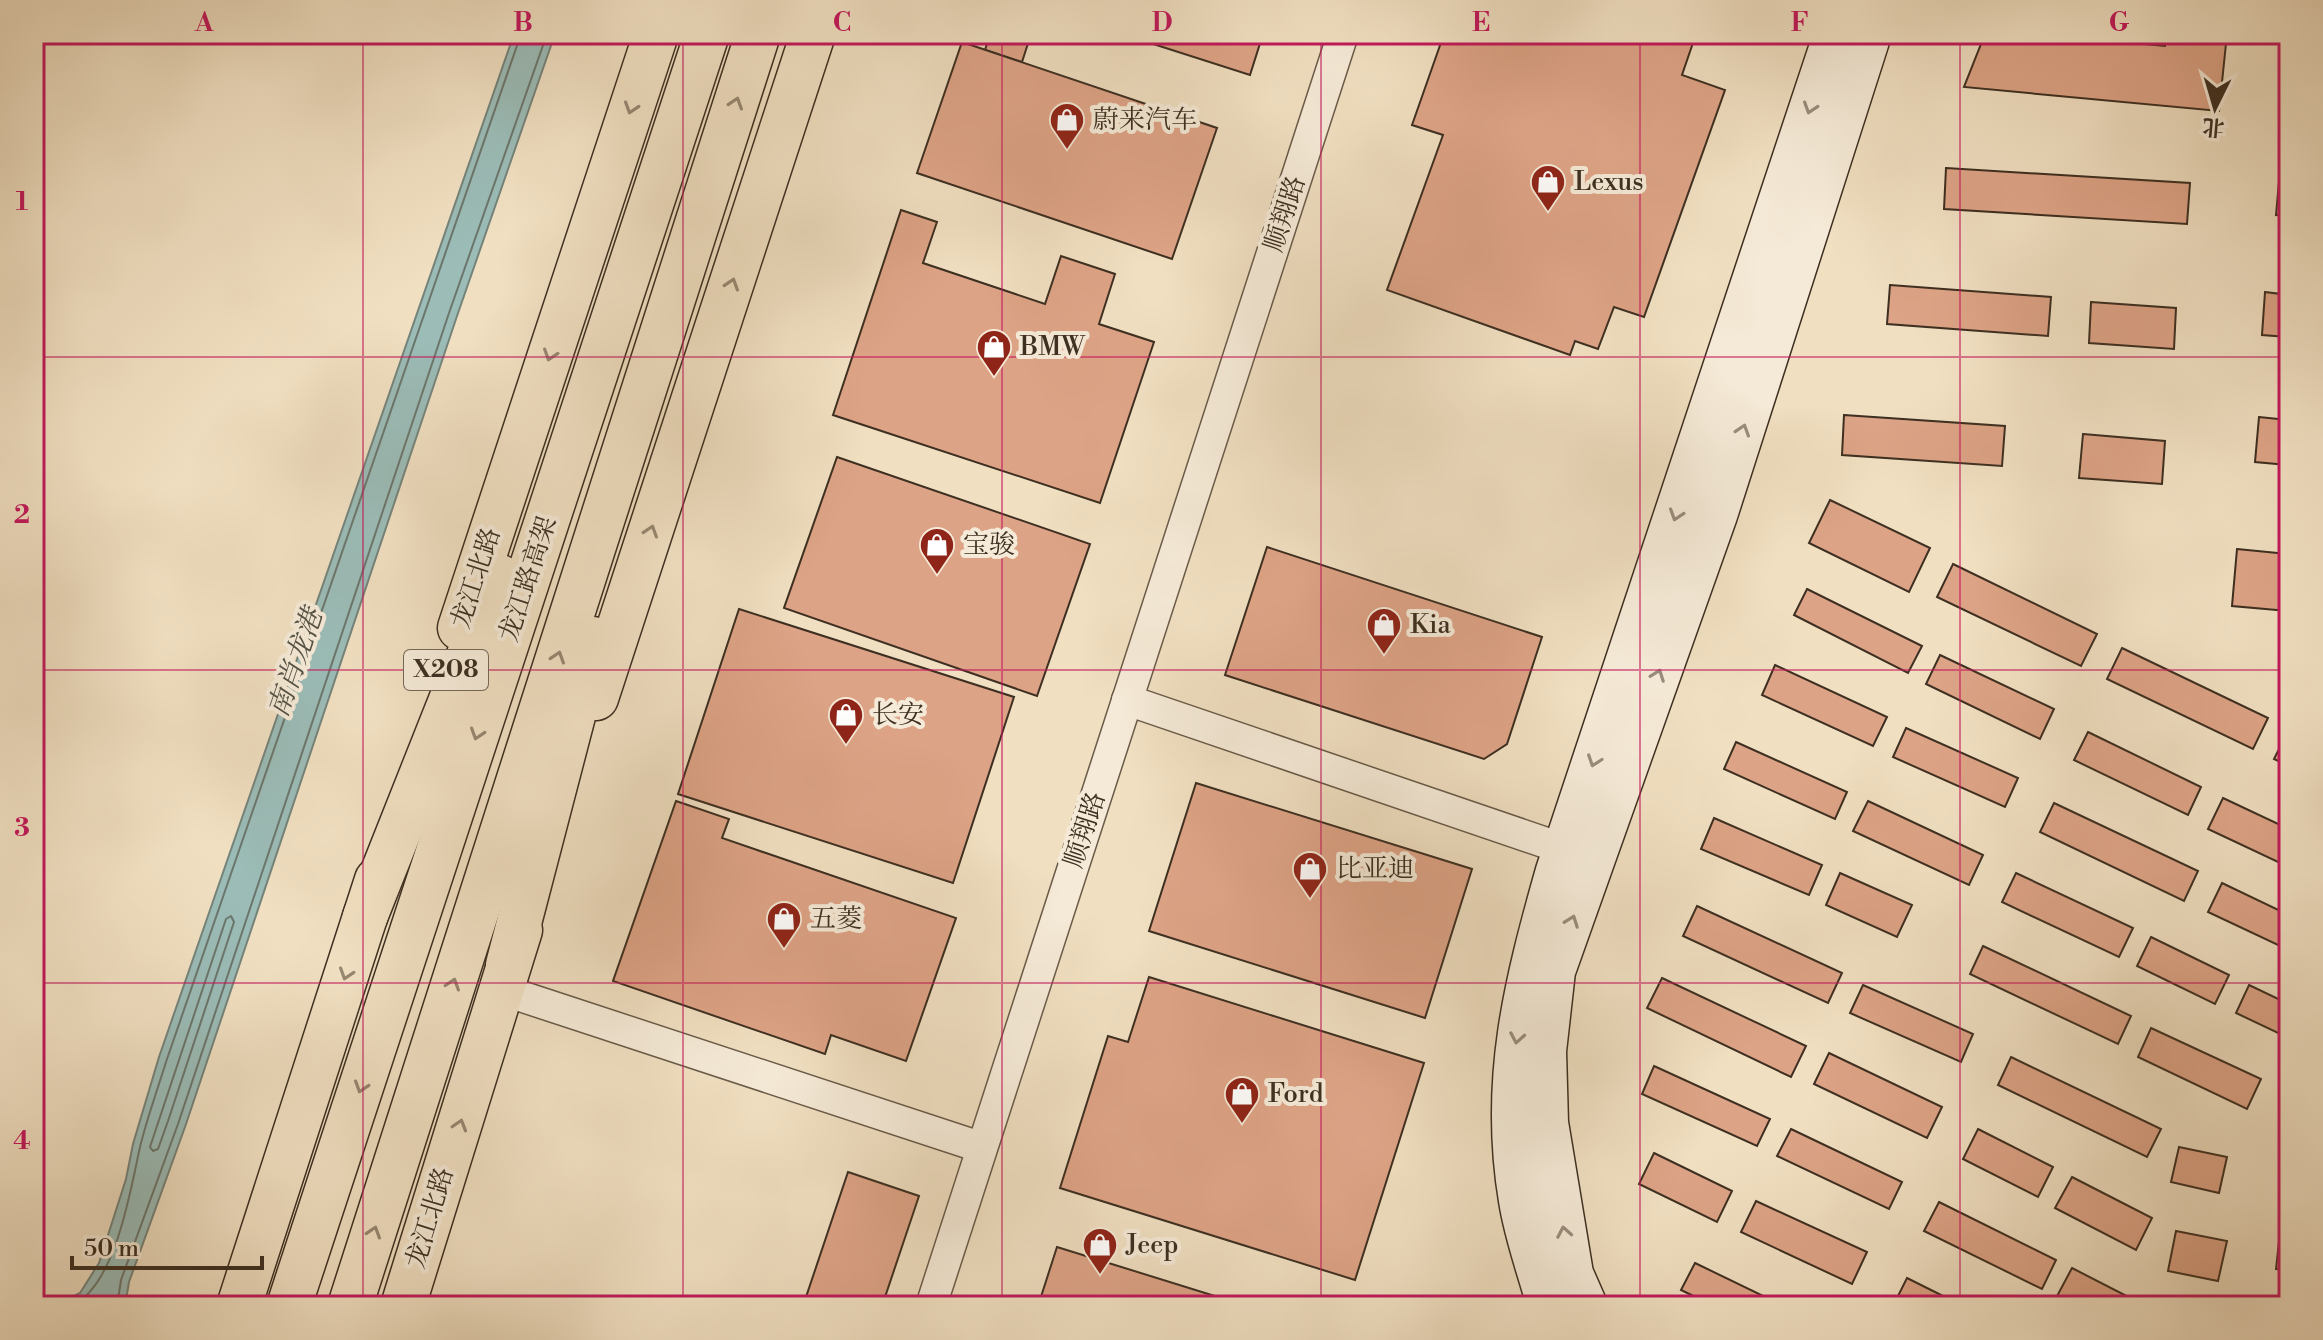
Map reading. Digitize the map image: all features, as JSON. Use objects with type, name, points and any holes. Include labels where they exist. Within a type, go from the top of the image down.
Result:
[{"type":"main road","name":"龙江北路","points":[[239,1306],[656,34]]},
{"type":"main road","name":"龙江路高架","points":[[289,1306],[707,34]]},
{"type":"main road","name":"龙江路高架","points":[[350,1306],[758,34]]},
{"type":"main road","name":"龙江北路","points":[[403,1306],[505,978],[813,34]]},
{"type":"main road","points":[[365,917],[668,154]]},
{"type":"main road","points":[[505,978],[714,172]]},
{"type":"street","name":"顺翔路","points":[[931,1306],[1343,34]]},
{"type":"street","points":[[1551,1306],[1520,1202],[1512,1125],[1515,1054],[1529,971],[1564,849],[1835,34]]},
{"type":"street","points":[[1586,1306],[1572,1274],[1547,1123],[1545,1051],[1554,971],[1716,515],[1870,34]]},
{"type":"street","points":[[1127,700],[1564,849]]},
{"type":"street","points":[[505,978],[980,1147]]},
{"type":"water","name":"南肖龙港","points":[[514,34],[555,34],[457,316],[185,1127],[129,1282],[125,1306],[54,1306],[80,1293],[99,1263],[126,1179],[159,1057]]},
{"type":"building","points":[[990,34],[1031,34],[1022,62],[985,50]]},
{"type":"building","points":[[1122,34],[1263,34],[1250,75]]},
{"type":"building","name":"Lexus","points":[[1444,34],[1696,34],[1682,75],[1725,90],[1644,317],[1614,307],[1598,349],[1575,341],[1570,355],[1387,290],[1443,135],[1412,125]]},
{"type":"building","points":[[1985,34],[2035,34],[2165,46],[2166,34],[2227,34],[2219,111],[1964,87]]},
{"type":"building","name":"蔚来汽车","points":[[962,42],[1217,128],[1172,259],[917,173]]},
{"type":"building","points":[[1946,168],[2190,183],[2187,224],[1944,209]]},
{"type":"building","points":[[2280,170],[2289,171],[2289,216],[2276,215]]},
{"type":"building","name":"BMW","points":[[901,210],[937,222],[923,263],[1045,304],[1061,256],[1115,274],[1099,324],[1154,342],[1100,503],[833,415]]},
{"type":"building","points":[[1890,285],[2051,297],[2048,336],[1887,324]]},
{"type":"building","points":[[2265,292],[2289,295],[2289,337],[2262,335]]},
{"type":"building","points":[[2091,302],[2176,308],[2174,349],[2089,343]]},
{"type":"building","points":[[1844,415],[2005,426],[2002,466],[1842,455]]},
{"type":"building","points":[[2259,417],[2289,420],[2289,465],[2255,462]]},
{"type":"building","points":[[2083,434],[2165,441],[2162,484],[2079,478]]},
{"type":"building","name":"宝骏","points":[[837,457],[1090,544],[1037,696],[784,608]]},
{"type":"building","points":[[1830,500],[1930,548],[1909,592],[1809,543]]},
{"type":"building","name":"Kia","points":[[1267,547],[1542,637],[1507,744],[1484,759],[1225,675]]},
{"type":"building","points":[[2237,549],[2289,554],[2289,611],[2232,606]]},
{"type":"building","points":[[1953,564],[2097,634],[2081,666],[1937,597]]},
{"type":"building","points":[[1807,589],[1922,646],[1908,673],[1794,615]]},
{"type":"building","name":"长安","points":[[739,609],[1014,697],[953,883],[678,794]]},
{"type":"building","points":[[2122,648],[2268,718],[2253,749],[2107,679]]},
{"type":"building","points":[[1940,655],[2054,709],[2040,739],[1926,684]]},
{"type":"building","points":[[1775,665],[1887,717],[1873,746],[1762,695]]},
{"type":"building","points":[[1906,728],[2018,778],[2005,807],[1893,757]]},
{"type":"building","points":[[2289,729],[2289,766],[2274,759]]},
{"type":"building","points":[[2088,732],[2201,787],[2188,815],[2074,760]]},
{"type":"building","points":[[1736,742],[1847,792],[1835,819],[1724,769]]},
{"type":"building","name":"比亚迪","points":[[1196,783],[1472,869],[1425,1018],[1149,931]]},
{"type":"building","points":[[2223,798],[2289,829],[2289,867],[2208,829]]},
{"type":"building","name":"五菱","points":[[676,801],[729,819],[722,838],[956,918],[906,1061],[831,1035],[825,1054],[613,981]]},
{"type":"building","points":[[1868,801],[1983,855],[1969,885],[1853,831]]},
{"type":"building","points":[[2054,803],[2198,871],[2184,901],[2040,832]]},
{"type":"building","points":[[1714,818],[1822,865],[1809,895],[1701,849]]},
{"type":"building","points":[[1840,873],[1912,905],[1897,937],[1826,905]]},
{"type":"building","points":[[2016,873],[2133,928],[2119,957],[2002,902]]},
{"type":"building","points":[[2222,883],[2289,915],[2289,950],[2208,912]]},
{"type":"building","points":[[1697,906],[1842,973],[1828,1003],[1683,936]]},
{"type":"building","points":[[2151,937],[2229,975],[2215,1004],[2137,966]]},
{"type":"building","points":[[1983,946],[2131,1016],[2118,1044],[1970,974]]},
{"type":"building","name":"Ford","points":[[1149,977],[1424,1063],[1355,1280],[1060,1188],[1108,1036],[1128,1042]]},
{"type":"building","points":[[1662,978],[1806,1046],[1791,1077],[1647,1008]]},
{"type":"building","points":[[1863,985],[1973,1034],[1961,1062],[1850,1013]]},
{"type":"building","points":[[2249,985],[2289,1004],[2289,1038],[2236,1013]]},
{"type":"building","points":[[2151,1028],[2261,1079],[2247,1109],[2138,1057]]},
{"type":"building","points":[[1829,1053],[1942,1107],[1927,1138],[1814,1084]]},
{"type":"building","points":[[2011,1057],[2161,1129],[2147,1157],[1998,1085]]},
{"type":"building","points":[[1654,1066],[1770,1119],[1757,1146],[1642,1094]]},
{"type":"building","points":[[1791,1129],[1902,1182],[1889,1209],[1777,1156]]},
{"type":"building","points":[[1978,1129],[2053,1167],[2038,1197],[1963,1159]]},
{"type":"building","points":[[2179,1147],[2227,1157],[2219,1193],[2171,1182]]},
{"type":"building","points":[[1654,1153],[1732,1191],[1717,1222],[1639,1184]]},
{"type":"building","points":[[848,1172],[919,1196],[882,1306],[803,1306]]},
{"type":"building","points":[[2072,1177],[2152,1218],[2136,1250],[2055,1208]]},
{"type":"building","points":[[1756,1201],[1867,1252],[1852,1284],[1741,1232]]},
{"type":"building","points":[[1939,1202],[2056,1260],[2042,1289],[1924,1231]]},
{"type":"building","points":[[2176,1231],[2227,1241],[2218,1281],[2168,1271]]},
{"type":"building","points":[[2280,1232],[2289,1233],[2289,1270],[2276,1269]]},
{"type":"building","name":"Jeep","points":[[1057,1247],[1247,1306],[1038,1306]]},
{"type":"building","points":[[1695,1263],[1784,1306],[1714,1306],[1681,1290]]},
{"type":"building","points":[[2072,1268],[2146,1306],[2072,1306],[2056,1298]]},
{"type":"building","points":[[1907,1278],[1963,1306],[1893,1306]]},
{"type":"place","name":"蔚来汽车","points":[[1067,151]]},
{"type":"place","name":"Lexus","points":[[1548,213]]},
{"type":"place","name":"BMW","points":[[994,378]]},
{"type":"place","name":"宝骏","points":[[937,576]]},
{"type":"place","name":"Kia","points":[[1384,656]]},
{"type":"place","name":"长安","points":[[846,746]]},
{"type":"place","name":"比亚迪","points":[[1310,900]]},
{"type":"place","name":"五菱","points":[[784,950]]},
{"type":"place","name":"Ford","points":[[1242,1125]]},
{"type":"place","name":"Jeep","points":[[1100,1276]]}]
